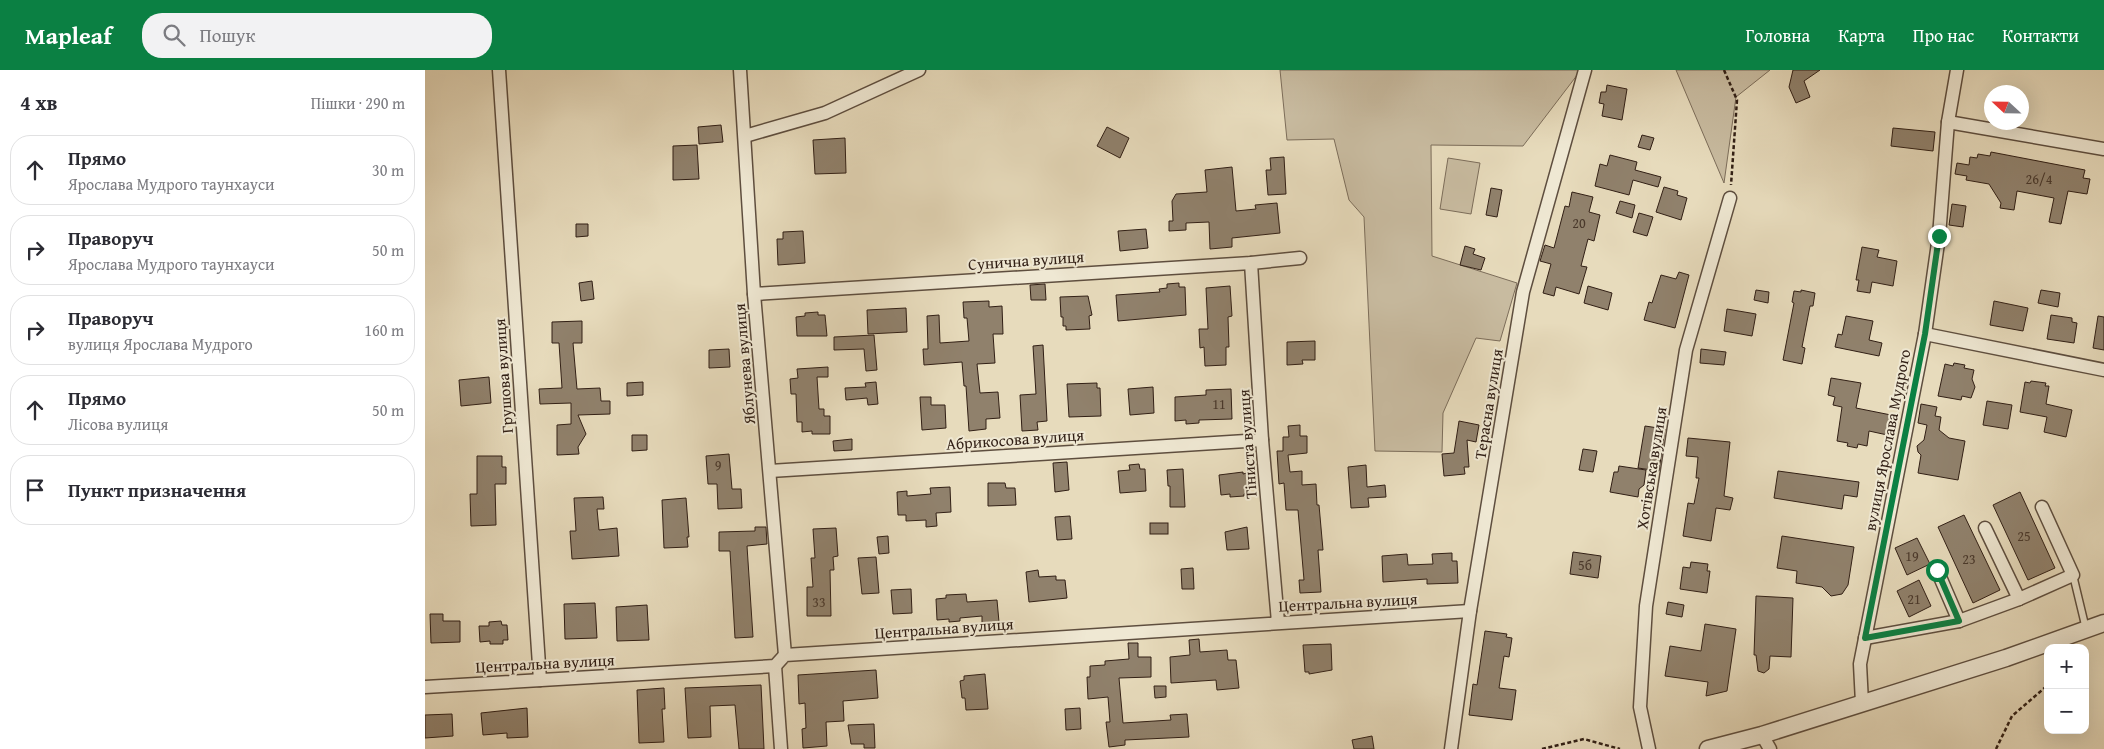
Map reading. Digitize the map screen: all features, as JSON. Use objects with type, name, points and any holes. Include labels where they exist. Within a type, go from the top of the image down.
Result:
[{"type":"street","name":"Грушова вулиця","points":[[499,70],[540,680]]},
{"type":"street","name":"Яблунева вулиця","points":[[740,70],[754,294],[785,655]]},
{"type":"street","points":[[745,136],[825,113],[919,70]]},
{"type":"street","name":"Терасна вулиця","points":[[1451,749],[1470,611],[1523,292],[1585,70]]},
{"type":"street","points":[[1925,334],[1939,236],[1948,122],[1957,70]]},
{"type":"street","points":[[1948,122],[2104,149]]},
{"type":"street","name":"Хотівська вулиця","points":[[1649,749],[1640,707],[1645,606],[1686,350],[1731,198]]},
{"type":"street","name":"Сунична вулиця","points":[[754,294],[1251,263],[1300,258]]},
{"type":"street","name":"Тіниста вулиця","points":[[1251,263],[1262,440],[1278,622]]},
{"type":"street","name":"вулиця Ярослава Мудрого","points":[[1862,703],[1860,664],[1925,334],[2104,370]]},
{"type":"street","name":"Абрикосова вулиця","points":[[770,471],[1262,440]]},
{"type":"street","points":[[1865,638],[1959,621],[2019,600],[2073,575],[2042,507]]},
{"type":"street","points":[[1985,528],[2019,600]]},
{"type":"street","points":[[1937,570],[1959,621]]},
{"type":"street","name":"Центральна вулиця","points":[[785,655],[1470,611]]},
{"type":"street","points":[[1708,749],[1762,735],[2006,658],[2104,623]]},
{"type":"street","points":[[781,749],[775,666],[785,655]]},
{"type":"street","name":"Центральна вулиця","points":[[425,687],[775,666]]},
{"type":"street","points":[[1762,735],[1770,749]]},
{"type":"lane","points":[[2073,575],[2086,630]]},
{"type":"path","points":[[1724,70],[1737,100],[1731,198]]},
{"type":"path","points":[[1996,749],[2012,716],[2044,688]]},
{"type":"path","points":[[1542,749],[1584,739],[1620,749]]},
{"type":"shaded area","points":[[1280,70],[1581,70],[1523,146],[1431,145],[1432,256],[1517,283],[1500,341],[1476,338],[1443,413],[1442,452],[1375,451],[1364,217],[1349,200],[1334,139],[1287,140]]},
{"type":"shaded area","points":[[1676,70],[1770,70],[1736,97],[1724,183]]},
{"type":"shaded area","points":[[1448,158],[1480,163],[1471,214],[1440,209]]},
{"type":"building","points":[[1793,70],[1820,70],[1804,81],[1810,97],[1796,103],[1789,87]]},
{"type":"building","points":[[1607,85],[1627,89],[1622,120],[1602,116],[1604,104],[1599,103],[1601,92],[1606,92]]},
{"type":"building","points":[[721,125],[723,142],[699,144],[698,127]]},
{"type":"building","points":[[1107,127],[1129,138],[1120,158],[1097,146]]},
{"type":"building","points":[[1893,128],[1935,132],[1933,151],[1891,146]]},
{"type":"building","points":[[1642,135],[1654,138],[1650,150],[1638,147]]},
{"type":"building","points":[[845,138],[846,173],[815,174],[813,140]]},
{"type":"building","points":[[697,145],[699,179],[673,180],[673,146]]},
{"type":"building","points":[[1991,152],[2085,170],[2083,178],[2090,179],[2087,194],[2068,191],[2061,224],[2049,222],[2054,198],[2017,191],[2014,210],[2000,208],[2001,203],[1989,184],[1966,180],[1967,176],[1955,174],[1957,163],[1969,165],[1970,157],[1977,158],[1978,154],[1990,156]]},
{"type":"building","points":[[1610,155],[1637,162],[1635,170],[1661,177],[1658,187],[1633,180],[1629,195],[1595,186],[1600,164],[1607,166]]},
{"type":"building","points":[[1284,157],[1286,194],[1268,195],[1266,170],[1271,170],[1270,158]]},
{"type":"building","points":[[1232,167],[1236,211],[1256,209],[1255,205],[1277,203],[1280,233],[1232,238],[1232,247],[1210,249],[1209,222],[1186,223],[1186,230],[1169,231],[1169,221],[1173,221],[1172,201],[1176,194],[1207,192],[1205,170]]},
{"type":"building","points":[[1664,187],[1678,191],[1677,195],[1687,198],[1681,220],[1656,212]]},
{"type":"building","points":[[1491,188],[1502,190],[1497,217],[1486,215]]},
{"type":"building","points":[[1572,192],[1593,197],[1589,212],[1600,215],[1594,241],[1588,239],[1581,266],[1587,267],[1579,294],[1556,287],[1554,296],[1543,293],[1551,264],[1540,261],[1545,245],[1554,248],[1565,206],[1569,207]]},
{"type":"building","points":[[1620,201],[1635,205],[1632,218],[1616,213]]},
{"type":"building","points":[[1952,204],[1966,206],[1963,227],[1949,225]]},
{"type":"building","points":[[1639,213],[1653,217],[1647,236],[1633,232]]},
{"type":"building","points":[[576,224],[588,224],[588,236],[576,237]]},
{"type":"building","points":[[1146,229],[1148,248],[1120,251],[1118,231]]},
{"type":"building","points":[[803,231],[805,263],[778,265],[777,239],[783,239],[783,232]]},
{"type":"building","points":[[1465,246],[1475,249],[1473,254],[1485,258],[1481,270],[1460,265]]},
{"type":"building","points":[[1862,247],[1879,250],[1877,257],[1897,261],[1893,286],[1872,282],[1870,293],[1857,291],[1859,280],[1856,280]]},
{"type":"building","points":[[1679,272],[1689,275],[1675,328],[1644,320],[1649,302],[1652,303],[1661,275],[1676,279]]},
{"type":"building","points":[[592,281],[594,299],[581,301],[579,283]]},
{"type":"building","points":[[1179,283],[1179,287],[1185,287],[1186,315],[1118,321],[1116,295],[1160,292],[1159,289],[1167,288],[1167,284]]},
{"type":"building","points":[[1045,284],[1046,300],[1031,300],[1030,285]]},
{"type":"building","points":[[1230,286],[1232,316],[1228,317],[1229,347],[1226,347],[1226,365],[1205,366],[1204,347],[1200,348],[1199,329],[1208,329],[1206,288]]},
{"type":"building","points":[[1588,286],[1612,293],[1608,310],[1584,303]]},
{"type":"building","points":[[1756,290],[1769,292],[1768,303],[1754,300]]},
{"type":"building","points":[[1801,290],[1815,293],[1813,306],[1810,306],[1802,347],[1805,348],[1802,364],[1783,360],[1794,303],[1792,302],[1794,291],[1801,292]]},
{"type":"building","points":[[2041,290],[2060,293],[2058,307],[2038,303]]},
{"type":"building","points":[[1088,296],[1092,315],[1089,316],[1090,329],[1066,330],[1066,326],[1063,326],[1063,317],[1061,317],[1060,297]]},
{"type":"building","points":[[989,301],[989,307],[1002,306],[1003,334],[993,334],[995,363],[977,364],[980,393],[998,392],[1000,418],[986,419],[986,429],[969,431],[966,386],[964,386],[962,362],[924,365],[923,349],[928,349],[927,316],[939,315],[940,343],[969,341],[967,318],[964,318],[963,302]]},
{"type":"building","points":[[1994,301],[2028,308],[2023,331],[1990,325]]},
{"type":"building","points":[[906,308],[907,332],[868,334],[867,310]]},
{"type":"building","points":[[1727,309],[1756,314],[1752,336],[1724,331]]},
{"type":"building","points":[[818,312],[818,315],[825,315],[827,336],[797,336],[796,317],[805,316],[805,313]]},
{"type":"building","points":[[2051,315],[2072,318],[2072,322],[2077,323],[2074,343],[2047,339]]},
{"type":"building","points":[[1846,316],[1873,321],[1869,340],[1882,343],[1879,356],[1835,347],[1838,334],[1842,335]]},
{"type":"building","points":[[2098,316],[2104,317],[2104,350],[2093,348]]},
{"type":"building","points":[[582,321],[582,343],[573,343],[577,389],[600,388],[601,401],[610,401],[610,414],[578,415],[586,434],[578,447],[579,454],[557,455],[557,425],[571,424],[571,403],[540,404],[539,389],[562,388],[559,343],[552,343],[552,322]]},
{"type":"building","points":[[874,335],[877,370],[866,371],[864,349],[834,350],[834,337]]},
{"type":"building","points":[[1315,341],[1315,360],[1302,360],[1303,364],[1287,365],[1287,342]]},
{"type":"building","points":[[1043,345],[1047,421],[1037,422],[1038,430],[1022,431],[1020,395],[1036,394],[1033,346]]},
{"type":"building","points":[[729,349],[730,367],[709,368],[709,350]]},
{"type":"building","points":[[1701,349],[1726,352],[1724,365],[1700,363]]},
{"type":"building","points":[[1954,363],[1965,365],[1964,368],[1974,370],[1972,379],[1975,387],[1971,398],[1962,396],[1961,400],[1938,396],[1945,364],[1953,366]]},
{"type":"building","points":[[828,367],[828,377],[817,377],[819,409],[824,409],[824,416],[830,416],[830,434],[812,434],[812,431],[802,432],[802,422],[797,422],[796,394],[791,394],[790,379],[798,378],[797,369]]},
{"type":"building","points":[[489,377],[491,403],[461,406],[459,380]]},
{"type":"building","points":[[1831,378],[1861,383],[1856,408],[1896,416],[1892,436],[1869,431],[1867,446],[1858,444],[1857,448],[1847,446],[1848,443],[1837,441],[1842,407],[1833,405],[1835,397],[1828,395]]},
{"type":"building","points":[[2031,381],[2046,383],[2045,386],[2049,386],[2046,404],[2072,410],[2066,437],[2044,432],[2047,417],[2020,412],[2025,382],[2030,383]]},
{"type":"building","points":[[643,382],[643,395],[627,396],[627,383]]},
{"type":"building","points":[[876,382],[878,404],[868,405],[867,398],[846,400],[845,388],[866,387],[865,383]]},
{"type":"building","points":[[1097,383],[1097,388],[1100,388],[1101,416],[1069,417],[1067,384]]},
{"type":"building","points":[[1153,387],[1154,413],[1130,415],[1128,389]]},
{"type":"building","points":[[1231,389],[1232,419],[1199,420],[1199,423],[1186,424],[1186,420],[1175,421],[1175,397],[1206,395],[1206,390]]},
{"type":"building","points":[[920,397],[931,397],[931,405],[945,405],[946,428],[922,430]]},
{"type":"building","points":[[1987,401],[2012,405],[2008,429],[1983,425]]},
{"type":"building","points":[[1921,404],[1937,407],[1935,416],[1941,417],[1939,430],[1949,438],[1965,441],[1958,480],[1918,473],[1921,455],[1918,452],[1917,446],[1924,440],[1927,425],[1918,423]]},
{"type":"building","points":[[1459,421],[1479,425],[1476,442],[1467,440],[1469,467],[1464,467],[1465,474],[1444,476],[1442,454],[1454,453]]},
{"type":"building","points":[[1300,425],[1300,436],[1307,436],[1307,453],[1288,455],[1290,472],[1302,471],[1302,485],[1316,484],[1323,550],[1318,550],[1321,592],[1300,593],[1299,580],[1304,580],[1298,510],[1286,510],[1284,483],[1279,484],[1277,451],[1283,451],[1283,437],[1289,437],[1288,426]]},
{"type":"building","points":[[1645,426],[1665,429],[1659,471],[1638,468]]},
{"type":"building","points":[[632,435],[647,435],[647,450],[632,451]]},
{"type":"building","points":[[1688,438],[1730,442],[1724,496],[1733,498],[1730,510],[1716,508],[1711,541],[1683,536],[1688,503],[1694,504],[1699,478],[1696,478],[1698,457],[1686,456]]},
{"type":"building","points":[[852,439],[852,450],[834,451],[833,441]]},
{"type":"building","points":[[1583,449],[1597,451],[1593,472],[1579,470]]},
{"type":"building","points":[[729,454],[732,489],[741,489],[742,508],[718,509],[717,484],[708,484],[706,456]]},
{"type":"building","points":[[477,456],[502,456],[502,467],[506,467],[506,484],[495,484],[496,525],[471,526],[470,494],[477,494]]},
{"type":"building","points":[[1067,462],[1069,490],[1055,492],[1053,463]]},
{"type":"building","points":[[1139,464],[1140,469],[1145,469],[1146,491],[1120,493],[1118,471],[1130,470],[1129,465]]},
{"type":"building","points":[[1366,465],[1367,487],[1385,485],[1386,497],[1368,498],[1369,507],[1351,508],[1348,467]]},
{"type":"building","points":[[1619,466],[1646,470],[1644,485],[1639,489],[1638,497],[1610,492],[1614,472],[1618,472]]},
{"type":"building","points":[[1183,469],[1185,507],[1170,507],[1170,486],[1168,486],[1167,470]]},
{"type":"building","points":[[1778,471],[1859,482],[1857,497],[1844,495],[1842,509],[1774,498]]},
{"type":"building","points":[[1243,472],[1243,474],[1247,473],[1248,493],[1244,494],[1244,496],[1230,497],[1230,494],[1221,495],[1219,475]]},
{"type":"building","points":[[988,483],[1005,483],[1006,488],[1015,488],[1016,505],[988,506]]},
{"type":"building","points":[[950,487],[951,512],[936,513],[937,526],[926,527],[926,520],[906,521],[906,515],[898,515],[897,492],[907,491],[907,496],[931,494],[930,488]]},
{"type":"building","points":[[2020,492],[2055,568],[2028,580],[1993,505]]},
{"type":"building","points":[[603,497],[604,509],[597,509],[599,530],[617,528],[619,556],[572,559],[570,531],[576,531],[574,498]]},
{"type":"building","points":[[686,498],[688,547],[664,548],[662,500]]},
{"type":"building","points":[[1964,515],[2000,590],[1973,603],[1938,527]]},
{"type":"building","points":[[1070,516],[1072,539],[1057,540],[1055,517]]},
{"type":"building","points":[[1150,523],[1168,523],[1168,534],[1150,534]]},
{"type":"building","points":[[755,527],[766,527],[767,544],[747,546],[753,637],[735,638],[730,551],[719,551],[719,532],[755,531]]},
{"type":"building","points":[[1247,527],[1249,549],[1227,550],[1225,532]]},
{"type":"building","points":[[836,528],[838,556],[833,557],[834,570],[830,570],[831,616],[807,616],[807,587],[813,587],[811,558],[815,558],[813,529]]},
{"type":"building","points":[[888,536],[889,553],[879,554],[877,537]]},
{"type":"building","points":[[1782,536],[1854,547],[1848,585],[1842,594],[1831,596],[1822,587],[1796,583],[1797,571],[1777,568]]},
{"type":"building","points":[[1917,538],[1930,564],[1907,575],[1895,548]]},
{"type":"building","points":[[1573,552],[1601,556],[1598,578],[1570,574]]},
{"type":"building","points":[[1452,553],[1452,561],[1457,561],[1458,583],[1427,584],[1427,579],[1383,582],[1382,556],[1407,554],[1408,565],[1433,564],[1432,554]]},
{"type":"building","points":[[876,557],[879,593],[862,594],[858,558]]},
{"type":"building","points":[[1691,562],[1708,564],[1707,571],[1710,571],[1707,593],[1680,589],[1683,567],[1690,568]]},
{"type":"building","points":[[1193,568],[1194,589],[1182,589],[1181,569]]},
{"type":"building","points":[[1038,570],[1039,577],[1056,576],[1056,580],[1065,580],[1067,598],[1029,602],[1026,572]]},
{"type":"building","points":[[1919,580],[1931,606],[1909,617],[1897,591]]},
{"type":"building","points":[[911,589],[912,613],[893,614],[891,590]]},
{"type":"building","points":[[966,594],[967,602],[997,600],[999,622],[982,623],[982,616],[960,618],[960,621],[949,622],[949,619],[937,620],[936,599],[946,598],[946,595]]},
{"type":"building","points":[[1756,596],[1793,598],[1791,657],[1770,656],[1769,669],[1764,673],[1758,671],[1756,655],[1754,655]]},
{"type":"building","points":[[1668,602],[1684,605],[1682,617],[1666,614]]},
{"type":"building","points":[[595,603],[597,638],[565,639],[564,604]]},
{"type":"building","points":[[647,605],[649,640],[617,641],[616,607]]},
{"type":"building","points":[[430,614],[443,614],[443,621],[460,621],[460,642],[431,643]]},
{"type":"building","points":[[501,621],[502,625],[507,625],[508,640],[503,640],[503,644],[490,644],[490,641],[480,642],[479,626],[489,626],[489,622]]},
{"type":"building","points":[[1705,624],[1736,629],[1727,691],[1706,696],[1708,682],[1665,676],[1670,646],[1701,651]]},
{"type":"building","points":[[1485,631],[1507,634],[1506,637],[1512,638],[1509,657],[1504,656],[1499,688],[1516,690],[1512,720],[1469,715],[1473,684],[1477,685]]},
{"type":"building","points":[[1199,639],[1200,652],[1227,650],[1228,660],[1236,660],[1239,688],[1217,690],[1216,680],[1171,683],[1170,657],[1190,655],[1189,640]]},
{"type":"building","points":[[1128,643],[1138,643],[1138,657],[1151,657],[1151,677],[1119,678],[1123,723],[1171,720],[1170,715],[1187,714],[1189,737],[1125,740],[1125,745],[1109,747],[1106,722],[1110,722],[1108,697],[1088,699],[1087,677],[1090,677],[1090,666],[1105,665],[1105,661],[1129,659]]},
{"type":"building","points":[[1331,644],[1332,670],[1309,674],[1309,672],[1305,672],[1303,645]]},
{"type":"building","points":[[876,670],[878,698],[843,701],[844,721],[826,722],[827,746],[803,748],[802,729],[806,728],[805,703],[799,704],[798,675]]},
{"type":"building","points":[[985,674],[988,709],[966,710],[960,681],[964,680],[964,676]]},
{"type":"building","points":[[761,685],[764,749],[739,749],[735,705],[710,706],[711,737],[688,738],[685,688]]},
{"type":"building","points":[[1154,686],[1166,686],[1166,697],[1155,698]]},
{"type":"building","points":[[664,688],[665,709],[662,709],[664,742],[639,743],[637,690]]},
{"type":"building","points":[[527,708],[528,737],[507,738],[507,733],[483,735],[481,713]]},
{"type":"building","points":[[1080,708],[1081,729],[1066,730],[1065,709]]},
{"type":"building","points":[[452,714],[453,736],[425,738],[425,715]]},
{"type":"building","points":[[874,724],[875,748],[864,748],[864,744],[851,744],[848,725]]},
{"type":"building","points":[[1372,736],[1374,749],[1354,749],[1352,740]]},
{"type":"route","points":[[1937,570],[1959,621],[1865,638],[1925,334],[1939,236]]}]
